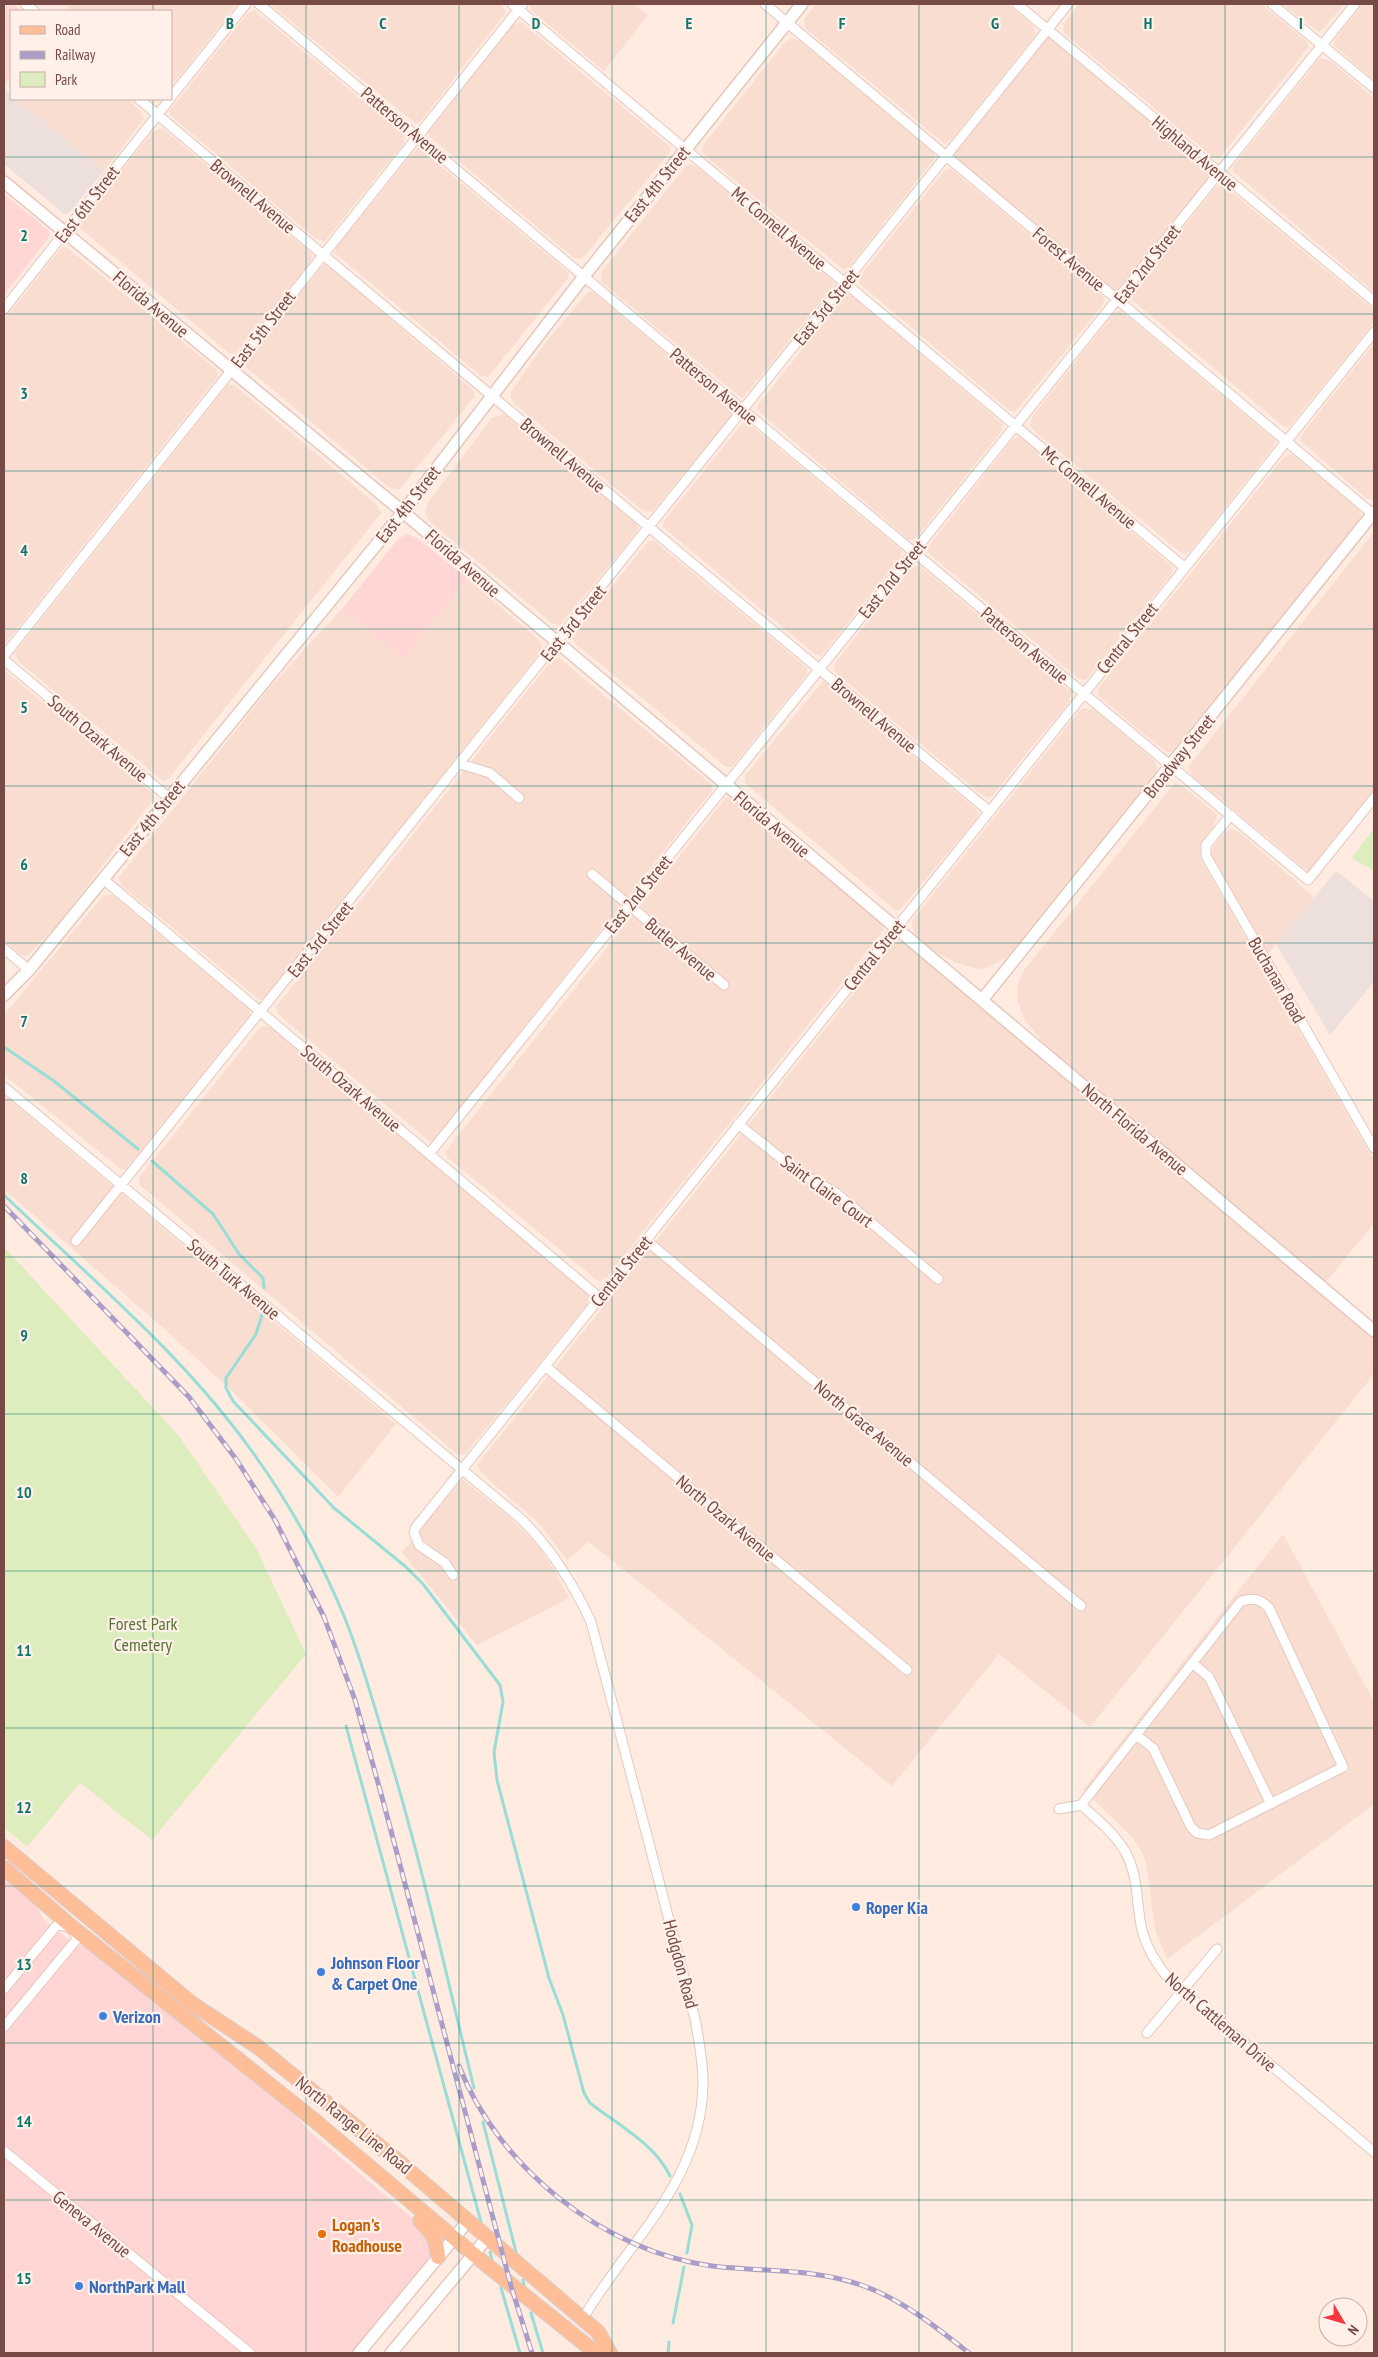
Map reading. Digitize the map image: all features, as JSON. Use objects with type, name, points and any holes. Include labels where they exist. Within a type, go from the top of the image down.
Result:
[{"type":"main road","name":"North Range Line Road","points":[[4,1847],[191,2003],[258,2047],[399,2162],[598,2332],[610,2353]]},
{"type":"main road","name":"North Range Line Road","points":[[4,1868],[72,1927],[314,2120],[473,2254],[596,2353]]},
{"type":"main road","points":[[314,2120],[324,2140],[432,2231],[437,2243],[438,2257]]},
{"type":"street","name":"East 6th Street","points":[[172,97],[246,4]]},
{"type":"street","name":"Patterson Avenue","points":[[259,4],[1308,880],[1374,798]]},
{"type":"street","name":"Forest Avenue","points":[[765,4],[1374,514]]},
{"type":"street","name":"East 4th Street","points":[[4,995],[29,970],[168,797],[403,512],[584,275],[802,4]]},
{"type":"street","name":"Highland Avenue","points":[[1017,4],[1374,301]]},
{"type":"street","name":"East 3rd Street","points":[[76,1241],[1068,4]]},
{"type":"street","points":[[1272,4],[1374,88]]},
{"type":"street","name":"East 2nd Street","points":[[430,1154],[725,785],[1119,301],[1355,4]]},
{"type":"street","name":"East 5th Street","points":[[4,656],[518,6]]},
{"type":"street","name":"Mc Connell Avenue","points":[[518,6],[844,284],[1184,567]]},
{"type":"street","name":"Brownell Avenue","points":[[140,100],[989,811]]},
{"type":"street","name":"East 6th Street","points":[[4,309],[169,100]]},
{"type":"street","name":"Florida Avenue","points":[[4,182],[403,512],[896,928]]},
{"type":"street","name":"Central Street","points":[[453,1575],[445,1563],[419,1545],[414,1533],[416,1527],[1374,332]]},
{"type":"street","name":"Broadway Street","points":[[982,1000],[1374,514]]},
{"type":"street","name":"South Ozark Avenue","points":[[4,660],[168,797]]},
{"type":"street","points":[[460,764],[490,773],[519,798]]},
{"type":"street","name":"Buchanan Road","points":[[1231,815],[1206,845],[1206,856],[1374,1148]]},
{"type":"street","name":"Butler Avenue","points":[[592,874],[724,985]]},
{"type":"street","name":"South Ozark Avenue","points":[[103,879],[600,1298]]},
{"type":"street","name":"North Florida Avenue","points":[[896,928],[1374,1331]]},
{"type":"street","points":[[4,949],[29,970]]},
{"type":"street","name":"South Turk Avenue","points":[[4,1087],[529,1527],[575,1587]]},
{"type":"street","name":"Saint Claire Court","points":[[738,1124],[797,1171],[836,1193],[938,1279]]},
{"type":"street","name":"North Grace Avenue","points":[[646,1240],[1081,1606]]},
{"type":"street","name":"North Ozark Avenue","points":[[545,1366],[907,1670]]},
{"type":"street","name":"Hodgdon Road","points":[[575,1587],[591,1622],[695,2019],[703,2083],[697,2128],[688,2158],[678,2179],[663,2204],[593,2301],[582,2320]]},
{"type":"street","points":[[1059,1809],[1081,1805],[1136,1735],[1192,1664],[1242,1601],[1259,1599],[1269,1608],[1343,1767],[1209,1835],[1197,1833],[1191,1827],[1152,1748],[1136,1735]]},
{"type":"street","points":[[1192,1664],[1209,1677],[1271,1804]]},
{"type":"street","name":"North Cattleman Drive","points":[[1081,1805],[1117,1839],[1127,1855],[1134,1873],[1142,1929],[1147,1948],[1156,1964],[1181,1991],[1374,2152]]},
{"type":"street","points":[[4,1989],[57,1925],[72,1927],[77,1939],[4,2027]]},
{"type":"street","points":[[1146,2033],[1217,1948]]},
{"type":"street","name":"Geneva Avenue","points":[[4,2151],[250,2353]]},
{"type":"street","points":[[359,2353],[468,2221]]},
{"type":"street","points":[[391,2353],[487,2238]]},
{"type":"shaded area","points":[[4,4],[13,4],[21,10],[10,10],[10,77],[4,85]]},
{"type":"shaded area","points":[[70,4],[237,4],[172,85],[172,10],[65,10]]},
{"type":"shaded area","points":[[270,4],[501,4],[506,12],[421,121],[416,124]]},
{"type":"shaded area","points":[[530,4],[634,4],[648,15],[604,71],[532,11]]},
{"type":"shaded area","points":[[816,4],[1007,4],[1033,25],[1035,35],[951,140],[945,144],[805,28],[805,18]]},
{"type":"shaded area","points":[[1079,4],[1261,4],[1306,41],[1309,47],[1218,159],[1213,157],[1064,33],[1063,24]]},
{"type":"shaded area","points":[[1282,4],[1344,4],[1319,32]]},
{"type":"shaded area","points":[[1363,4],[1374,4],[1374,80],[1334,45],[1335,39]]},
{"type":"shaded area","points":[[254,10],[405,136],[404,143],[325,241],[316,239],[170,115],[170,110],[248,13]]},
{"type":"shaded area","points":[[521,22],[670,147],[670,152],[582,259],[574,258],[428,135],[429,131],[514,24]]},
{"type":"shaded area","points":[[1047,29],[1219,173],[1119,301],[946,156]]},
{"type":"shaded area","points":[[791,38],[799,40],[933,152],[935,158],[850,266],[844,270],[704,155],[702,150],[704,144],[785,42]]},
{"type":"shaded area","points":[[1320,58],[1329,60],[1374,98],[1374,292],[1233,171],[1234,165]]},
{"type":"shaded area","points":[[4,88],[10,94],[10,100],[17,100],[104,171],[69,213],[64,214],[4,164]]},
{"type":"shaded area","points":[[17,100],[128,100],[140,110],[144,119],[104,171]]},
{"type":"shaded area","points":[[162,128],[312,254],[310,263],[235,354],[229,353],[80,228],[81,222],[153,131]]},
{"type":"shaded area","points":[[418,147],[569,273],[568,278],[488,377],[481,376],[335,253],[336,247]]},
{"type":"shaded area","points":[[690,164],[696,166],[831,279],[834,285],[743,398],[603,283],[601,278],[602,271],[686,166]]},
{"type":"shaded area","points":[[950,168],[1105,298],[1102,306],[1015,412],[1010,411],[859,283],[862,274],[944,171]]},
{"type":"shaded area","points":[[1222,184],[1374,310],[1374,322],[1289,427],[1283,426],[1130,298],[1131,292],[1215,188]]},
{"type":"shaded area","points":[[4,194],[49,231],[50,236],[4,295]]},
{"type":"shaded area","points":[[65,246],[216,369],[218,376],[4,645],[4,320],[60,249]]},
{"type":"shaded area","points":[[324,264],[330,267],[474,391],[474,397],[399,490],[390,488],[246,367],[247,359]]},
{"type":"shaded area","points":[[588,292],[594,293],[732,409],[731,416],[652,512],[642,510],[515,404],[511,398],[511,392],[542,347]]},
{"type":"shaded area","points":[[846,295],[852,296],[1003,424],[1001,432],[917,537],[911,540],[757,410],[758,405]]},
{"type":"shaded area","points":[[1121,311],[1275,440],[1273,447],[1191,550],[1185,554],[1180,552],[1033,430],[1030,425],[1032,417],[1114,313]]},
{"type":"shaded area","points":[[1374,343],[1374,499],[1372,500],[1366,498],[1300,440],[1302,434]]},
{"type":"shaded area","points":[[228,384],[234,385],[376,504],[381,513],[169,778],[163,781],[18,661],[15,653]]},
{"type":"shaded area","points":[[504,414],[635,522],[638,528],[636,533],[560,625],[553,624],[428,520],[425,513],[428,502],[492,418]]},
{"type":"shaded area","points":[[747,422],[902,551],[900,558],[821,656],[815,654],[663,527],[664,521],[741,425]]},
{"type":"shaded area","points":[[1018,437],[1173,567],[1172,573],[1086,680],[1079,679],[927,552],[928,547],[1012,440]]},
{"type":"shaded area","points":[[1291,454],[1358,508],[1361,513],[1360,519],[1174,749],[1171,752],[1166,752],[1102,699],[1098,694],[1098,689],[1284,457]]},
{"type":"shaded area","points":[[1374,532],[1374,791],[1309,872],[1191,775],[1189,766]]},
{"type":"shaded area","points":[[407,534],[417,538],[467,578],[403,658],[342,609],[398,539]]},
{"type":"shaded area","points":[[653,540],[807,668],[807,674],[732,767],[726,767],[576,644],[573,639],[575,633],[647,543]]},
{"type":"shaded area","points":[[917,566],[922,568],[1071,692],[1069,702],[990,798],[982,795],[837,674],[834,668],[835,663],[909,570]]},
{"type":"shaded area","points":[[467,578],[541,642],[542,650],[266,997],[263,1000],[258,999],[121,885],[119,877],[272,685],[342,609],[403,658]]},
{"type":"shaded area","points":[[558,657],[711,784],[713,789],[435,1139],[430,1142],[278,1014],[276,1007],[551,661]]},
{"type":"shaded area","points":[[4,670],[150,791],[153,797],[58,924],[27,956],[21,955],[4,941]]},
{"type":"shaded area","points":[[823,681],[828,683],[978,811],[977,818],[899,911],[894,909],[745,783],[745,776]]},
{"type":"shaded area","points":[[1081,709],[1095,710],[1156,762],[1157,771],[1009,955],[986,968],[977,969],[957,963],[932,950],[914,934],[913,919]]},
{"type":"shaded area","points":[[1175,783],[1181,785],[1217,815],[1214,825],[1200,846],[1200,858],[1374,1161],[1374,1223],[1326,1282],[1048,1048],[1024,1019],[1017,999],[1018,983],[1024,970]]},
{"type":"shaded area","points":[[725,799],[734,800],[882,924],[884,930],[607,1277],[598,1281],[447,1157],[445,1152]]},
{"type":"shaded area","points":[[1232,829],[1239,832],[1314,897],[1268,954],[1212,856],[1213,847],[1225,832]]},
{"type":"shaded area","points":[[1336,871],[1374,901],[1374,982],[1330,1035],[1276,944]]},
{"type":"shaded area","points":[[109,894],[115,897],[249,1010],[250,1015],[127,1168],[122,1170],[4,1075],[4,1015],[102,897]]},
{"type":"shaded area","points":[[899,942],[906,943],[1374,1338],[1374,1374],[1090,1727],[999,1654],[892,1786],[589,1542],[567,1560],[538,1522],[482,1474],[477,1465],[892,945]]},
{"type":"shaded area","points":[[260,1027],[270,1027],[588,1293],[587,1305],[465,1454],[459,1455],[456,1453],[140,1185],[139,1178]]},
{"type":"shaded area","points":[[4,1095],[396,1424],[338,1497],[236,1395],[170,1334],[4,1189]]},
{"type":"shaded area","points":[[462,1479],[512,1520],[536,1544],[554,1569],[569,1598],[477,1645],[402,1552]]},
{"type":"shaded area","points":[[1283,1534],[1374,1702],[1374,1804],[1167,1959],[1155,1930],[1147,1867],[1143,1854],[1132,1837],[1083,1790]]},
{"type":"shaded area","points":[[4,1877],[36,1904],[43,1919],[78,1947],[86,1942],[285,2103],[309,2131],[430,2233],[431,2255],[428,2261],[351,2353],[4,2353]]},
{"type":"green space","points":[[1374,828],[1374,871],[1352,858]]},
{"type":"green space","name":"Forest Park Cemetery","points":[[4,1247],[179,1436],[257,1550],[306,1654],[152,1840],[80,1783],[27,1847],[4,1827]]},
{"type":"waterway","points":[[4,1047],[54,1081],[138,1149]]},
{"type":"waterway","points":[[152,1161],[213,1214],[239,1254],[263,1278],[264,1288]]},
{"type":"waterway","points":[[4,1195],[136,1320],[199,1385],[256,1457],[293,1514],[315,1554],[344,1616],[370,1690],[408,1822],[474,2088]]},
{"type":"waterway","points":[[262,1315],[256,1334],[226,1378],[226,1388],[233,1401],[334,1508],[406,1567],[423,1584],[500,1685],[503,1702],[494,1752],[497,1780],[549,1978],[563,2015],[584,2093],[590,2103],[645,2144],[663,2164],[670,2176]]},
{"type":"waterway","points":[[346,1726],[481,2222]]},
{"type":"waterway","points":[[483,2122],[516,2252]]},
{"type":"waterway","points":[[680,2194],[692,2225],[687,2253]]},
{"type":"waterway","points":[[490,2252],[492,2260]]},
{"type":"waterway","points":[[673,2323],[684,2267]]},
{"type":"waterway","points":[[523,2280],[524,2286]]},
{"type":"waterway","points":[[501,2288],[520,2353]]},
{"type":"waterway","points":[[531,2313],[543,2353]]},
{"type":"waterway","points":[[668,2353],[669,2342]]},
{"type":"railway","points":[[4,1206],[189,1397],[236,1459],[275,1520],[324,1617],[355,1700],[511,2286],[532,2353]]},
{"type":"railway","points":[[459,2066],[477,2103],[500,2138],[528,2170],[560,2199],[595,2223],[632,2243],[671,2257],[712,2266],[808,2273],[845,2280],[864,2286],[906,2307],[932,2324],[969,2353]]},
{"type":"place","name":"Roper Kia","points":[[856,1907]]},
{"type":"place","name":"Johnson Floor & Carpet One","points":[[321,1972]]},
{"type":"place","name":"Verizon","points":[[103,2016]]},
{"type":"place","name":"Logan's Roadhouse","points":[[322,2234]]},
{"type":"place","name":"NorthPark Mall","points":[[79,2286]]}]
